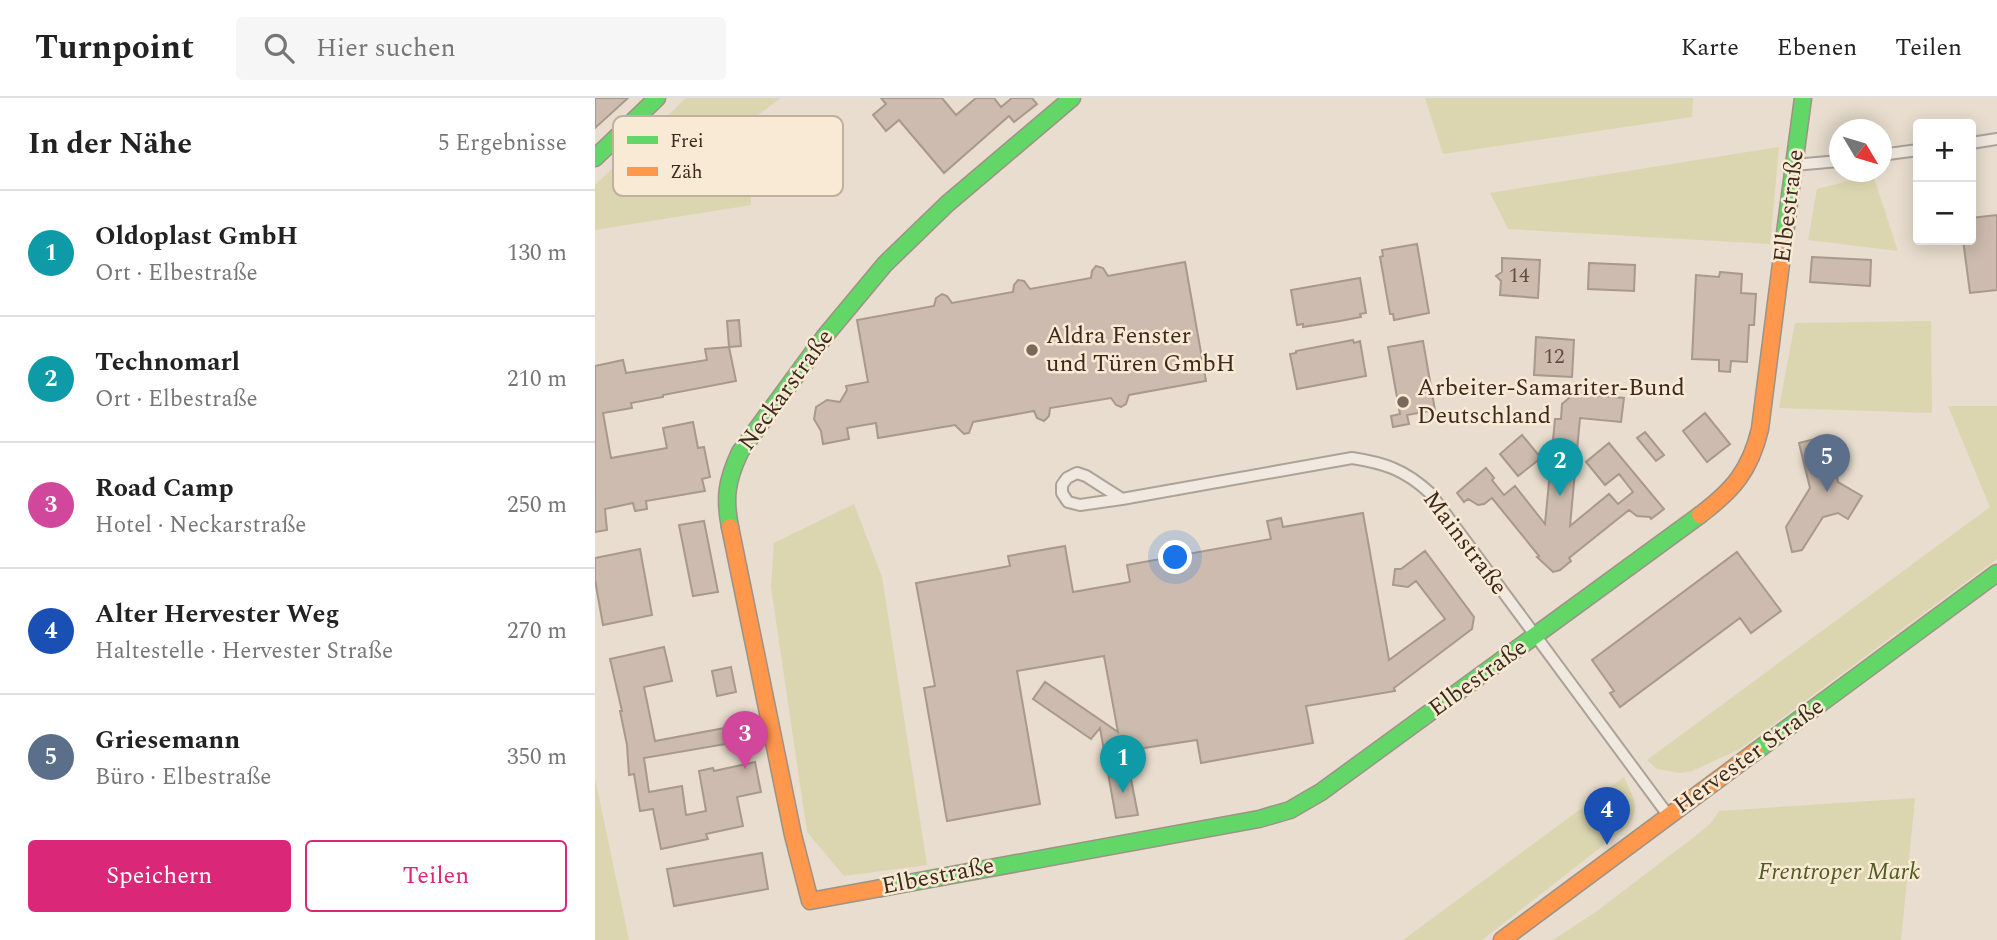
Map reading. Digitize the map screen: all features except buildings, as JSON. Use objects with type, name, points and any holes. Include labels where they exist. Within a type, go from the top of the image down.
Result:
[{"type":"street","points":[[638,116],[657,98]]},
{"type":"street","name":"Neckarstraße","points":[[810,901],[793,835],[726,504],[732,469],[738,453],[821,341],[905,243],[1072,98]]},
{"type":"street","name":"Elbestraße","points":[[810,901],[1290,810],[1321,792],[1723,498],[1746,472],[1760,429],[1803,98]]},
{"type":"street","points":[[1976,142],[1997,139]]},
{"type":"street","points":[[595,158],[613,141]]},
{"type":"street","points":[[1892,154],[1913,151]]},
{"type":"street","points":[[1794,164],[1829,162]]},
{"type":"street","name":"Mainstraße","points":[[1122,499],[1076,473],[1062,485],[1062,494],[1067,502],[1080,505],[1122,499],[1352,458],[1380,462],[1413,477],[1430,493],[1668,815]]},
{"type":"street","name":"Hervester Straße","points":[[1502,940],[1997,573]]},
{"type":"green space","points":[[686,98],[781,98],[757,116],[667,116]]},
{"type":"green space","points":[[1425,98],[1693,98],[1692,117],[1443,154]]},
{"type":"green space","points":[[1779,147],[1770,244],[1508,229],[1490,193]]},
{"type":"green space","points":[[613,168],[613,196],[751,196],[751,205],[595,230],[595,185]]},
{"type":"green space","points":[[1845,182],[1875,182],[1898,251],[1808,240],[1817,189]]},
{"type":"green space","points":[[1931,321],[1932,413],[1779,408],[1795,323]]},
{"type":"green space","points":[[1948,406],[1997,406],[1997,559],[1740,749],[1692,771],[1680,773],[1657,769],[1647,760],[1990,507]]},
{"type":"green space","points":[[854,504],[882,577],[927,865],[844,876],[807,832],[771,587],[774,543]]},
{"type":"green space","points":[[1624,777],[1635,807],[1628,826],[1482,940],[1403,940]]},
{"type":"green space","points":[[595,778],[629,940],[595,940]]},
{"type":"green space","name":"Frentroper Mark","points":[[1915,798],[1901,940],[1553,940],[1597,911],[1698,834],[1711,823],[1719,811]]},
{"type":"traffic: fast","points":[[638,116],[657,98]]},
{"type":"traffic: fast","points":[[730,527],[728,489],[740,452],[825,336],[885,264],[947,204],[1072,98]]},
{"type":"traffic: fast","points":[[1783,248],[1803,98]]},
{"type":"traffic: fast","points":[[595,158],[613,141]]},
{"type":"traffic: fast","points":[[881,888],[1259,819],[1290,810],[1321,792],[1700,515]]},
{"type":"traffic: fast","points":[[1755,752],[1997,573]]},
{"type":"traffic: slow","points":[[1700,515],[1739,478],[1756,444],[1783,248]]},
{"type":"traffic: slow","points":[[730,527],[793,835],[810,901],[881,888]]},
{"type":"traffic: slow","points":[[1502,940],[1755,752]]},
{"type":"place","name":"Aldra Fenster und Türen GmbH","points":[[1032,350]]},
{"type":"place","name":"Arbeiter-Samariter-Bund Deutschland","points":[[1403,402]]},
{"type":"place","name":"Griesemann","points":[[1827,492]]},
{"type":"place","name":"Technomarl","points":[[1560,496]]},
{"type":"place","name":"Road Camp","points":[[745,769]]},
{"type":"place","name":"Oldoplast GmbH","points":[[1123,793]]},
{"type":"place","name":"Alter Hervester Weg","points":[[1607,845]]}]
